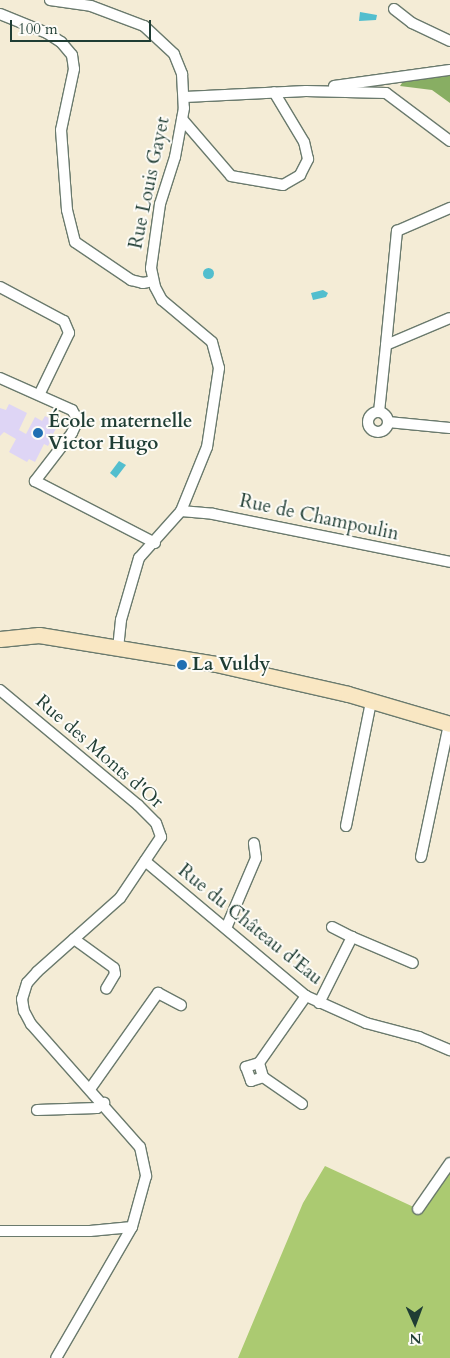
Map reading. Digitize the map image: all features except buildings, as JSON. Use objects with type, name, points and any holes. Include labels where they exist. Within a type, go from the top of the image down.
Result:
[{"type":"main road","points":[[0,639],[39,635],[118,650],[216,664],[371,702],[449,724]]},
{"type":"street","name":"Rue Louis Gayet","points":[[50,0],[91,6],[138,23],[155,34],[174,54],[182,74],[185,97],[182,119],[158,212],[151,257],[153,281],[158,293],[169,307],[198,327],[212,342],[219,368],[207,447],[181,511],[155,544],[140,558],[132,578],[118,650]]},
{"type":"street","points":[[394,9],[412,23],[450,41]]},
{"type":"street","points":[[0,14],[47,32],[61,42],[72,56],[74,70],[61,130],[63,184],[75,242],[131,280],[143,284],[153,281]]},
{"type":"street","points":[[306,91],[450,70]]},
{"type":"street","points":[[185,97],[306,91],[386,93],[450,141]]},
{"type":"street","points":[[182,119],[231,176],[283,185],[300,175],[308,159],[304,142],[274,92]]},
{"type":"street","points":[[450,208],[397,231],[379,412],[388,422],[450,428]]},
{"type":"street","points":[[0,287],[64,321],[67,327],[69,334],[40,393]]},
{"type":"street","points":[[386,345],[450,318]]},
{"type":"street","points":[[0,378],[40,393],[72,410],[78,420],[72,433],[35,481],[155,544]]},
{"type":"street","points":[[379,412],[368,419],[370,429],[380,432],[388,422]]},
{"type":"street","name":"Rue de Champoulin","points":[[181,511],[213,514],[450,562]]},
{"type":"street","name":"Rue des Monts d'Or","points":[[0,690],[156,823],[161,837],[120,898],[36,972],[27,983],[22,999],[31,1024],[104,1104],[140,1147],[146,1176],[132,1227],[56,1358]]},
{"type":"street","points":[[346,826],[371,702]]},
{"type":"street","points":[[421,857],[449,724]]},
{"type":"street","points":[[226,926],[256,858],[254,843]]},
{"type":"street","name":"Rue du Château d'Eau","points":[[145,861],[226,926],[306,996],[366,1023],[419,1037],[450,1050]]},
{"type":"street","points":[[332,927],[413,963]]},
{"type":"street","points":[[320,1003],[352,937]]},
{"type":"street","points":[[74,939],[114,968],[115,974],[106,988]]},
{"type":"street","points":[[90,1089],[158,992],[181,1005]]},
{"type":"street","points":[[302,1104],[264,1077],[259,1063],[306,996]]},
{"type":"street","points":[[37,1110],[97,1108],[104,1104]]},
{"type":"street","points":[[418,1209],[450,1164]]},
{"type":"street","points":[[0,1231],[90,1231],[132,1227]]},
{"type":"shaded area","name":"École maternelle Victor Hugo","points":[[9,404],[27,413],[19,430],[26,434],[35,417],[42,421],[45,416],[59,423],[53,434],[50,433],[52,438],[48,446],[44,444],[35,462],[29,459],[27,462],[9,452],[16,439],[4,432],[0,436],[0,408],[6,410]]},
{"type":"green space","points":[[410,71],[450,72],[450,103],[432,90],[400,86]]},
{"type":"green space","points":[[325,1166],[418,1209],[450,1168],[450,1358],[238,1358],[303,1203]]},
{"type":"water","points":[[360,12],[377,15],[376,20],[359,21]]},
{"type":"water","points":[[208,267],[214,273],[208,279],[202,273]]},
{"type":"water","points":[[323,290],[328,293],[326,297],[313,300],[311,293]]},
{"type":"water","points":[[119,461],[126,465],[116,478],[110,473]]},
{"type":"place","name":"École maternelle Victor Hugo","points":[[38,433]]},
{"type":"place","name":"La Vuldy","points":[[182,665]]}]
